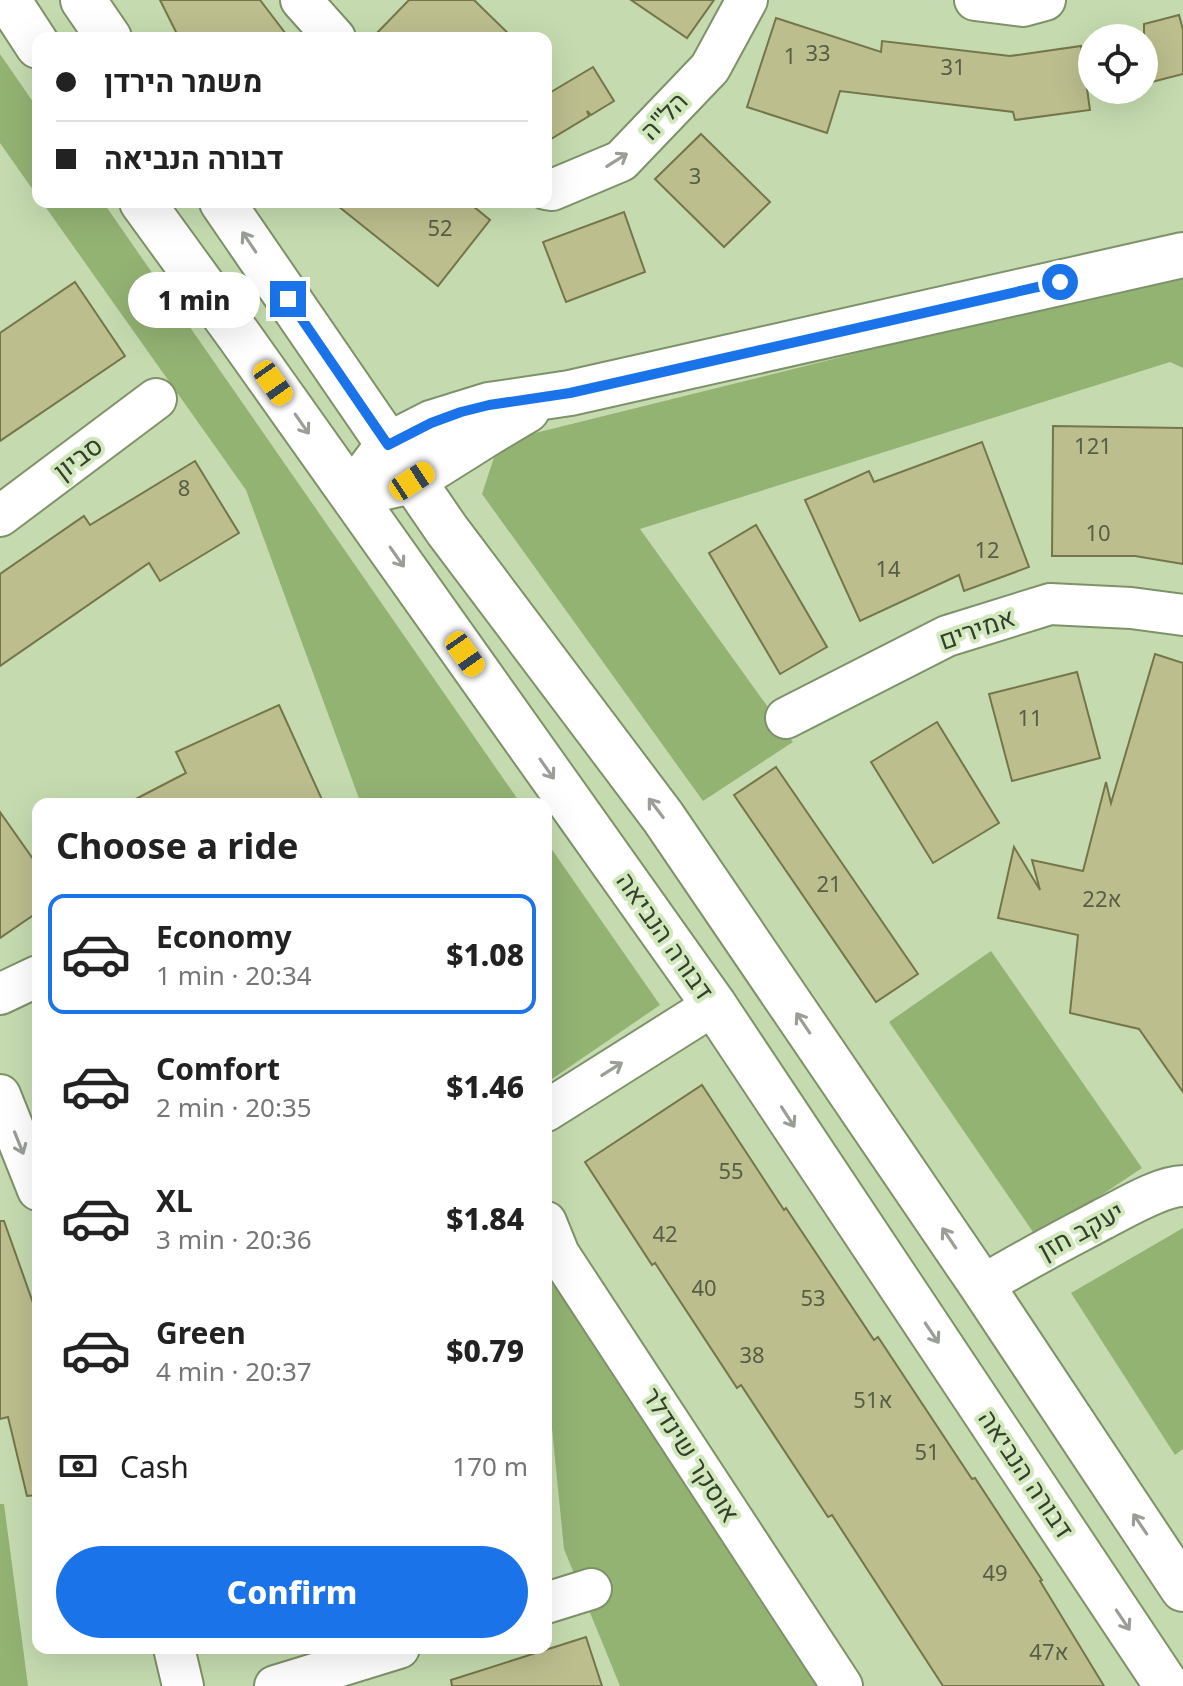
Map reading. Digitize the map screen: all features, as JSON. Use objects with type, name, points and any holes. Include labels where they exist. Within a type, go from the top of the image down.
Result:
[{"type":"street","points":[[8,0],[32,37]]},
{"type":"street","points":[[83,0],[105,32]]},
{"type":"street","points":[[301,0],[330,32]]},
{"type":"street","name":"הל\"ה","points":[[552,190],[621,161],[710,68],[747,0]]},
{"type":"street","points":[[975,0],[1031,2]]},
{"type":"street","name":"דבורה הנביאה","points":[[146,208],[714,1005],[1167,1686]]},
{"type":"street","points":[[226,208],[447,530],[663,817],[982,1286],[1183,1589]]},
{"type":"street","points":[[351,494],[388,445],[461,412],[570,393],[1183,255]]},
{"type":"street","points":[[351,494],[412,481],[529,409],[570,393]]},
{"type":"street","name":"סביון","points":[[0,516],[156,399]]},
{"type":"street","name":"אמירים","points":[[786,718],[947,636],[1050,604],[1131,608],[1183,615]]},
{"type":"street","points":[[0,994],[32,979]]},
{"type":"street","points":[[552,1107],[714,1005]]},
{"type":"street","points":[[0,1095],[32,1175]]},
{"type":"street","name":"יעקב חזן","points":[[982,1286],[1127,1207],[1174,1186],[1183,1186]]},
{"type":"street","name":"אוסקר שינדלר","points":[[553,1238],[842,1686]]},
{"type":"street","points":[[552,1601],[591,1589]]},
{"type":"street","points":[[175,1654],[183,1686]]},
{"type":"street","points":[[275,1686],[379,1654]]},
{"type":"green space","points":[[0,54],[32,100],[32,188],[0,143]]},
{"type":"green space","points":[[46,208],[107,208],[517,798],[359,798],[246,490]]},
{"type":"green space","points":[[1183,272],[1183,368],[1170,362],[640,529],[793,742],[703,801],[482,494],[499,442]]},
{"type":"green space","points":[[552,850],[660,1005],[552,1079]]},
{"type":"green space","points":[[991,951],[1142,1168],[1037,1238],[889,1022]]},
{"type":"green space","points":[[1183,1228],[1183,1449],[1175,1455],[1071,1293]]},
{"type":"green space","points":[[552,1267],[823,1686],[620,1686],[564,1549],[552,1428]]},
{"type":"green space","points":[[0,1504],[4,1504],[28,1686],[0,1686]]},
{"type":"building","points":[[160,0],[260,0],[284,32],[176,32]]},
{"type":"building","points":[[409,0],[474,0],[507,32],[378,32]]},
{"type":"building","points":[[631,0],[714,0],[687,38]]},
{"type":"building","points":[[1179,15],[1183,30],[1183,74],[1158,80],[1158,24],[1144,24]]},
{"type":"building","points":[[776,18],[881,52],[882,41],[1010,56],[1078,46],[1078,104],[1089,104],[1090,110],[1015,120],[1013,112],[840,91],[827,133],[747,107]]},
{"type":"building","points":[[593,67],[614,101],[591,115],[587,111],[589,116],[552,138],[552,91]]},
{"type":"building","points":[[701,134],[770,202],[724,247],[655,179]]},
{"type":"building","points":[[340,208],[475,208],[490,220],[438,286]]},
{"type":"building","points":[[624,212],[645,272],[566,302],[543,242]]},
{"type":"building","points":[[75,282],[125,356],[0,441],[0,333]]},
{"type":"building","points":[[1053,426],[1183,428],[1183,564],[1135,556],[1052,556]]},
{"type":"building","points":[[982,442],[1029,567],[964,591],[959,575],[860,621],[805,500],[869,471],[874,482]]},
{"type":"building","points":[[195,461],[239,533],[160,581],[149,563],[0,666],[0,574],[84,516],[90,525]]},
{"type":"building","points":[[756,525],[827,647],[780,674],[709,553]]},
{"type":"building","points":[[1155,654],[1183,663],[1183,1092],[1139,1029],[1070,1013],[1078,935],[998,918],[1014,847],[1040,890],[1032,860],[1083,871],[1106,782],[1111,803]]},
{"type":"building","points":[[1077,672],[1100,758],[1012,781],[989,694]]},
{"type":"building","points":[[279,705],[321,798],[138,798],[186,773],[176,752]]},
{"type":"building","points":[[937,722],[999,823],[933,863],[871,762]]},
{"type":"building","points":[[776,767],[918,974],[876,1002],[734,795]]},
{"type":"building","points":[[0,812],[32,857],[32,916],[0,938]]},
{"type":"building","points":[[702,1085],[874,1340],[878,1337],[972,1479],[975,1478],[1042,1580],[1104,1686],[943,1686],[832,1515],[828,1517],[741,1385],[737,1388],[655,1263],[652,1265],[585,1162]]},
{"type":"building","points":[[0,1221],[4,1221],[32,1300],[32,1496],[27,1496],[8,1417],[0,1419]]},
{"type":"building","points":[[586,1637],[602,1686],[452,1686],[451,1680],[533,1654],[552,1654],[552,1648]]},
{"type":"route","points":[[288,299],[388,445],[431,423],[489,405],[570,393],[1060,282]]}]
